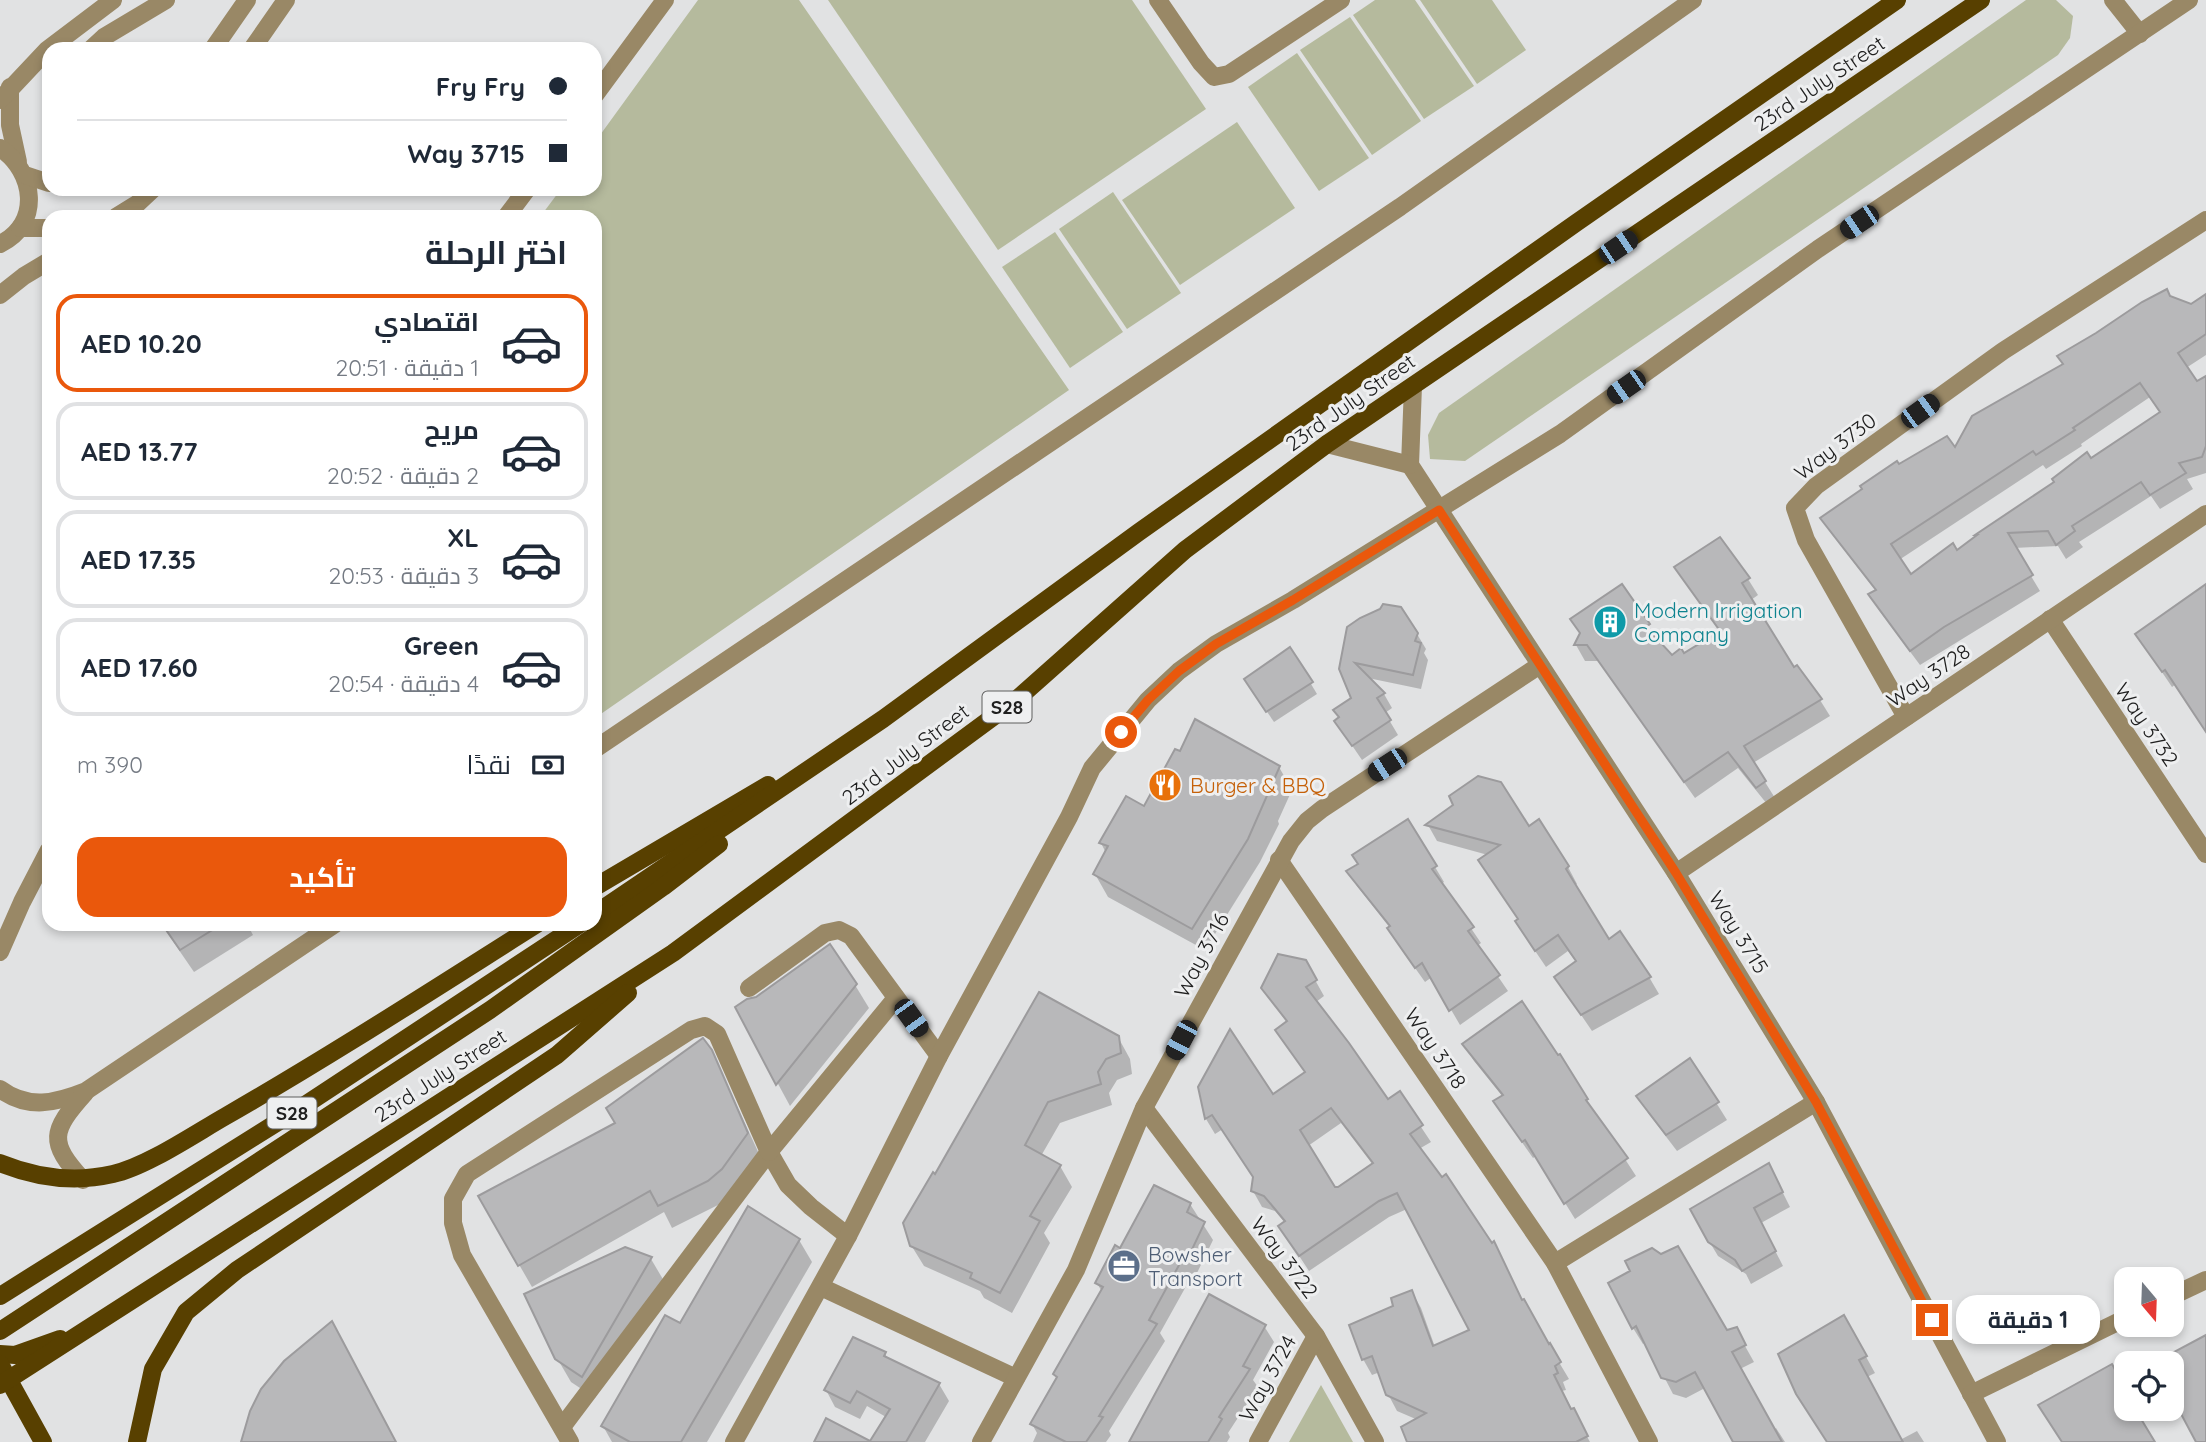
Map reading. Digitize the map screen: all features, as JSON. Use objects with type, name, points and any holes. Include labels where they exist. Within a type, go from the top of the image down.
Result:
[{"type":"main road","name":"23rd July Street","points":[[602,909],[883,719],[1139,532],[1897,0]]},
{"type":"main road","name":"23rd July Street","points":[[5,1383],[673,953],[1016,700],[1185,550],[1327,444],[1981,0]]},
{"type":"main road","points":[[602,883],[883,719]]},
{"type":"main road","points":[[602,930],[883,719]]},
{"type":"main road","points":[[0,1163],[28,1174],[83,1180],[117,1174],[171,1147],[301,1073],[526,931]]},
{"type":"main road","name":"S28","points":[[0,1296],[305,1105],[569,931]]},
{"type":"main road","points":[[0,1331],[490,1010],[601,931]]},
{"type":"main road","points":[[137,1442],[153,1369],[186,1312],[237,1270],[557,1055],[673,953]]},
{"type":"main road","points":[[0,1354],[15,1355],[83,1331]]},
{"type":"main road","points":[[0,1364],[5,1383],[43,1442]]},
{"type":"street","points":[[58,42],[113,0]]},
{"type":"street","points":[[99,42],[166,0]]},
{"type":"street","points":[[218,42],[247,0]]},
{"type":"street","points":[[257,42],[286,0]]},
{"type":"street","points":[[602,86],[665,0]]},
{"type":"street","points":[[1158,0],[1201,63],[1214,77],[1229,74],[1341,0]]},
{"type":"street","points":[[602,744],[1400,206],[1693,0]]},
{"type":"street","points":[[2113,0],[2140,34]]},
{"type":"street","points":[[734,1442],[849,1236],[939,1056],[1069,817],[1092,768],[1148,700],[1179,671],[1216,644],[1293,600],[1560,434],[1818,249],[2189,0]]},
{"type":"street","points":[[0,244],[20,228],[29,202],[5,94],[42,55]]},
{"type":"street","points":[[0,148],[21,169],[42,180]]},
{"type":"street","points":[[129,210],[146,196]]},
{"type":"street","name":"Way 3730","points":[[1906,717],[1806,540],[1795,508],[1816,486],[2003,351],[2206,219]]},
{"type":"street","points":[[20,228],[42,228]]},
{"type":"street","points":[[0,295],[42,265]]},
{"type":"street","points":[[1327,444],[1410,465],[1413,386]]},
{"type":"street","name":"Way 3715","points":[[1410,465],[1676,873],[1816,1102],[1997,1442]]},
{"type":"street","name":"Way 3728","points":[[1676,873],[2206,514]]},
{"type":"street","name":"Way 3732","points":[[2050,619],[2206,854]]},
{"type":"street","name":"Way 3716","points":[[981,1442],[1076,1270],[1144,1108],[1279,860],[1307,821],[1322,808],[1540,665]]},
{"type":"street","name":"Way 3718","points":[[1279,860],[1555,1263],[1649,1442]]},
{"type":"street","points":[[0,952],[42,863]]},
{"type":"street","points":[[750,988],[825,933],[839,930],[850,936],[939,1056]]},
{"type":"street","points":[[83,1180],[61,1155],[58,1141],[59,1126],[86,1091],[312,931]]},
{"type":"street","points":[[849,1236],[811,1207],[788,1185],[769,1152],[717,1034],[705,1026],[691,1030],[467,1174],[453,1199],[453,1223],[462,1255],[566,1434],[769,1152],[896,998]]},
{"type":"street","points":[[0,1089],[22,1101],[44,1104],[86,1091]]},
{"type":"street","points":[[1555,1263],[1816,1102]]},
{"type":"street","name":"Way 3722","points":[[1144,1108],[1316,1336],[1375,1442]]},
{"type":"street","points":[[2184,1290],[2206,1280]]},
{"type":"street","points":[[821,1287],[1016,1378]]},
{"type":"street","points":[[1970,1394],[2114,1324]]},
{"type":"street","name":"Way 3724","points":[[1258,1442],[1316,1336]]},
{"type":"green space","points":[[698,0],[799,0],[1069,390],[602,713],[602,210],[545,210],[556,196],[602,196],[602,132]]},
{"type":"green space","points":[[828,0],[1132,0],[1206,109],[998,250]]},
{"type":"green space","points":[[1375,0],[1415,0],[1474,86],[1424,119],[1353,15]]},
{"type":"green space","points":[[1420,0],[1492,0],[1526,50],[1477,84]]},
{"type":"green space","points":[[2026,0],[2056,0],[2073,16],[2070,38],[2058,55],[1465,461],[1430,459],[1428,435],[1439,413]]},
{"type":"green space","points":[[1350,17],[1421,121],[1372,155],[1300,50]]},
{"type":"green space","points":[[1297,53],[1369,158],[1319,191],[1248,87]]},
{"type":"green space","points":[[1237,122],[1295,208],[1180,285],[1122,200]]},
{"type":"green space","points":[[1113,192],[1181,293],[1127,329],[1059,229]]},
{"type":"green space","points":[[1055,232],[1123,332],[1070,368],[1002,267]]},
{"type":"green space","points":[[1321,1385],[1353,1442],[1289,1442]]},
{"type":"building","points":[[2167,289],[2170,296],[2191,304],[2206,294],[2206,334],[2178,353],[2197,381],[2206,376],[2206,446],[2202,457],[2179,463],[2186,473],[2150,495],[2141,482],[2072,526],[2075,531],[2056,545],[2048,531],[2008,533],[2033,575],[1944,627],[1910,651],[1868,594],[1876,590],[1820,518],[1897,461],[1899,464],[1947,436],[1955,447],[1972,416],[2063,364],[2057,356]],"holes":[[[2140,383],[2160,412],[2091,458],[2087,452],[2052,479],[2054,482],[1957,550],[1953,543],[1911,574],[1891,544],[2033,451],[2036,455],[2075,430],[2073,428]]]},
{"type":"building","points":[[1720,537],[1750,578],[1742,583],[1794,667],[1797,665],[1822,699],[1744,746],[1766,781],[1756,788],[1728,752],[1684,782],[1587,645],[1574,645],[1580,633],[1570,619],[1622,584],[1650,624],[1646,627],[1672,655],[1681,648],[1684,653],[1720,631],[1674,567]]},
{"type":"building","points":[[2206,584],[2206,732],[2165,670],[2162,672],[2135,634]]},
{"type":"building","points":[[1383,604],[1401,607],[1418,633],[1415,641],[1421,643],[1413,675],[1355,663],[1385,693],[1377,698],[1391,720],[1352,746],[1334,721],[1339,717],[1333,710],[1351,698],[1339,669],[1347,627],[1380,609]]},
{"type":"building","points":[[1290,647],[1313,682],[1266,712],[1244,679]]},
{"type":"building","points":[[1195,719],[1280,766],[1248,839],[1192,929],[1093,874],[1108,846],[1099,843],[1126,796],[1144,806],[1175,749],[1180,751]]},
{"type":"building","points":[[1478,776],[1501,782],[1529,826],[1539,819],[1569,866],[1566,869],[1609,939],[1620,931],[1651,977],[1581,1015],[1554,977],[1576,961],[1558,935],[1535,951],[1515,921],[1518,919],[1478,860],[1500,845],[1425,825],[1453,805],[1449,796]]},
{"type":"building","points":[[1408,819],[1437,866],[1432,869],[1474,927],[1468,931],[1500,975],[1449,1011],[1422,963],[1415,968],[1387,928],[1390,926],[1346,871],[1358,864],[1352,855]]},
{"type":"building","points":[[167,931],[211,931],[180,950]]},
{"type":"building","points":[[830,944],[857,984],[776,1085],[735,1007],[756,997]]},
{"type":"building","points":[[1278,954],[1306,960],[1317,980],[1306,987],[1388,1099],[1400,1091],[1423,1125],[1410,1134],[1442,1177],[1446,1174],[1492,1243],[1494,1241],[1522,1300],[1524,1299],[1561,1362],[1555,1366],[1558,1373],[1554,1375],[1588,1436],[1576,1442],[1407,1442],[1401,1427],[1426,1413],[1386,1395],[1372,1356],[1362,1360],[1349,1325],[1393,1306],[1391,1298],[1412,1290],[1433,1346],[1469,1330],[1397,1193],[1379,1201],[1299,1256],[1278,1226],[1285,1221],[1264,1196],[1251,1191],[1253,1177],[1212,1115],[1205,1119],[1198,1087],[1230,1029],[1273,1094],[1305,1072],[1275,1030],[1287,1021],[1261,988]],"holes":[[[1331,1108],[1373,1163],[1335,1187],[1300,1130]]]},
{"type":"building","points":[[1039,992],[1119,1036],[1121,1053],[1106,1059],[1098,1072],[1101,1084],[1048,1102],[1025,1145],[1061,1165],[1030,1216],[1040,1221],[1000,1293],[970,1278],[972,1273],[910,1246],[903,1223],[933,1172],[935,1174]]},
{"type":"building","points":[[1522,1001],[1558,1055],[1560,1054],[1588,1099],[1586,1100],[1628,1158],[1564,1204],[1525,1140],[1522,1142],[1493,1101],[1503,1095],[1462,1044]]},
{"type":"building","points":[[703,1038],[712,1050],[748,1133],[722,1169],[708,1181],[658,1206],[650,1191],[518,1266],[478,1196],[615,1123],[606,1108]]},
{"type":"building","points":[[1690,1058],[1719,1102],[1666,1135],[1636,1096]]},
{"type":"building","points":[[1769,1163],[1783,1192],[1754,1208],[1776,1251],[1742,1271],[1735,1260],[1708,1242],[1690,1209]]},
{"type":"building","points":[[1154,1185],[1191,1203],[1187,1212],[1205,1222],[1188,1258],[1184,1256],[1149,1320],[1157,1324],[1099,1416],[1103,1417],[1086,1442],[1066,1442],[1030,1424],[1057,1377],[1053,1374],[1103,1287],[1095,1283],[1115,1245],[1120,1248]]},
{"type":"building","points":[[748,1206],[800,1239],[681,1442],[630,1442],[601,1426],[665,1315],[680,1323]]},
{"type":"building","points":[[1678,1246],[1727,1330],[1737,1327],[1746,1345],[1732,1352],[1782,1442],[1733,1442],[1695,1372],[1676,1382],[1661,1378],[1636,1326],[1632,1329],[1608,1283],[1630,1271],[1625,1261],[1652,1248],[1661,1254]]},
{"type":"building","points":[[625,1247],[652,1257],[582,1377],[555,1359],[524,1294]]},
{"type":"building","points":[[1209,1294],[1266,1325],[1243,1366],[1250,1369],[1219,1417],[1222,1419],[1208,1442],[1129,1442]]},
{"type":"building","points":[[1844,1315],[1867,1356],[1859,1360],[1903,1442],[1827,1442],[1796,1394],[1778,1354]]},
{"type":"building","points":[[332,1321],[396,1442],[241,1442],[250,1411],[261,1389],[284,1361]]},
{"type":"building","points":[[2206,1335],[2206,1442],[2196,1442],[2184,1420],[2184,1351],[2176,1351]]},
{"type":"building","points":[[853,1337],[886,1352],[884,1356],[940,1383],[906,1442],[814,1442],[826,1418],[870,1441],[890,1409],[857,1391],[850,1403],[824,1390]]},
{"type":"building","points":[[2112,1364],[2114,1421],[2142,1421],[2155,1442],[2062,1442],[2038,1405]]},
{"type":"place","name":"Modern Irrigation Company","points":[[1610,622]]},
{"type":"place","name":"Burger & BBQ","points":[[1165,785]]},
{"type":"place","name":"Bowsher Transport","points":[[1124,1266]]},
{"type":"route","points":[[1121,732],[1148,700],[1179,671],[1216,644],[1439,510],[1676,873],[1816,1102],[1932,1320]]}]
